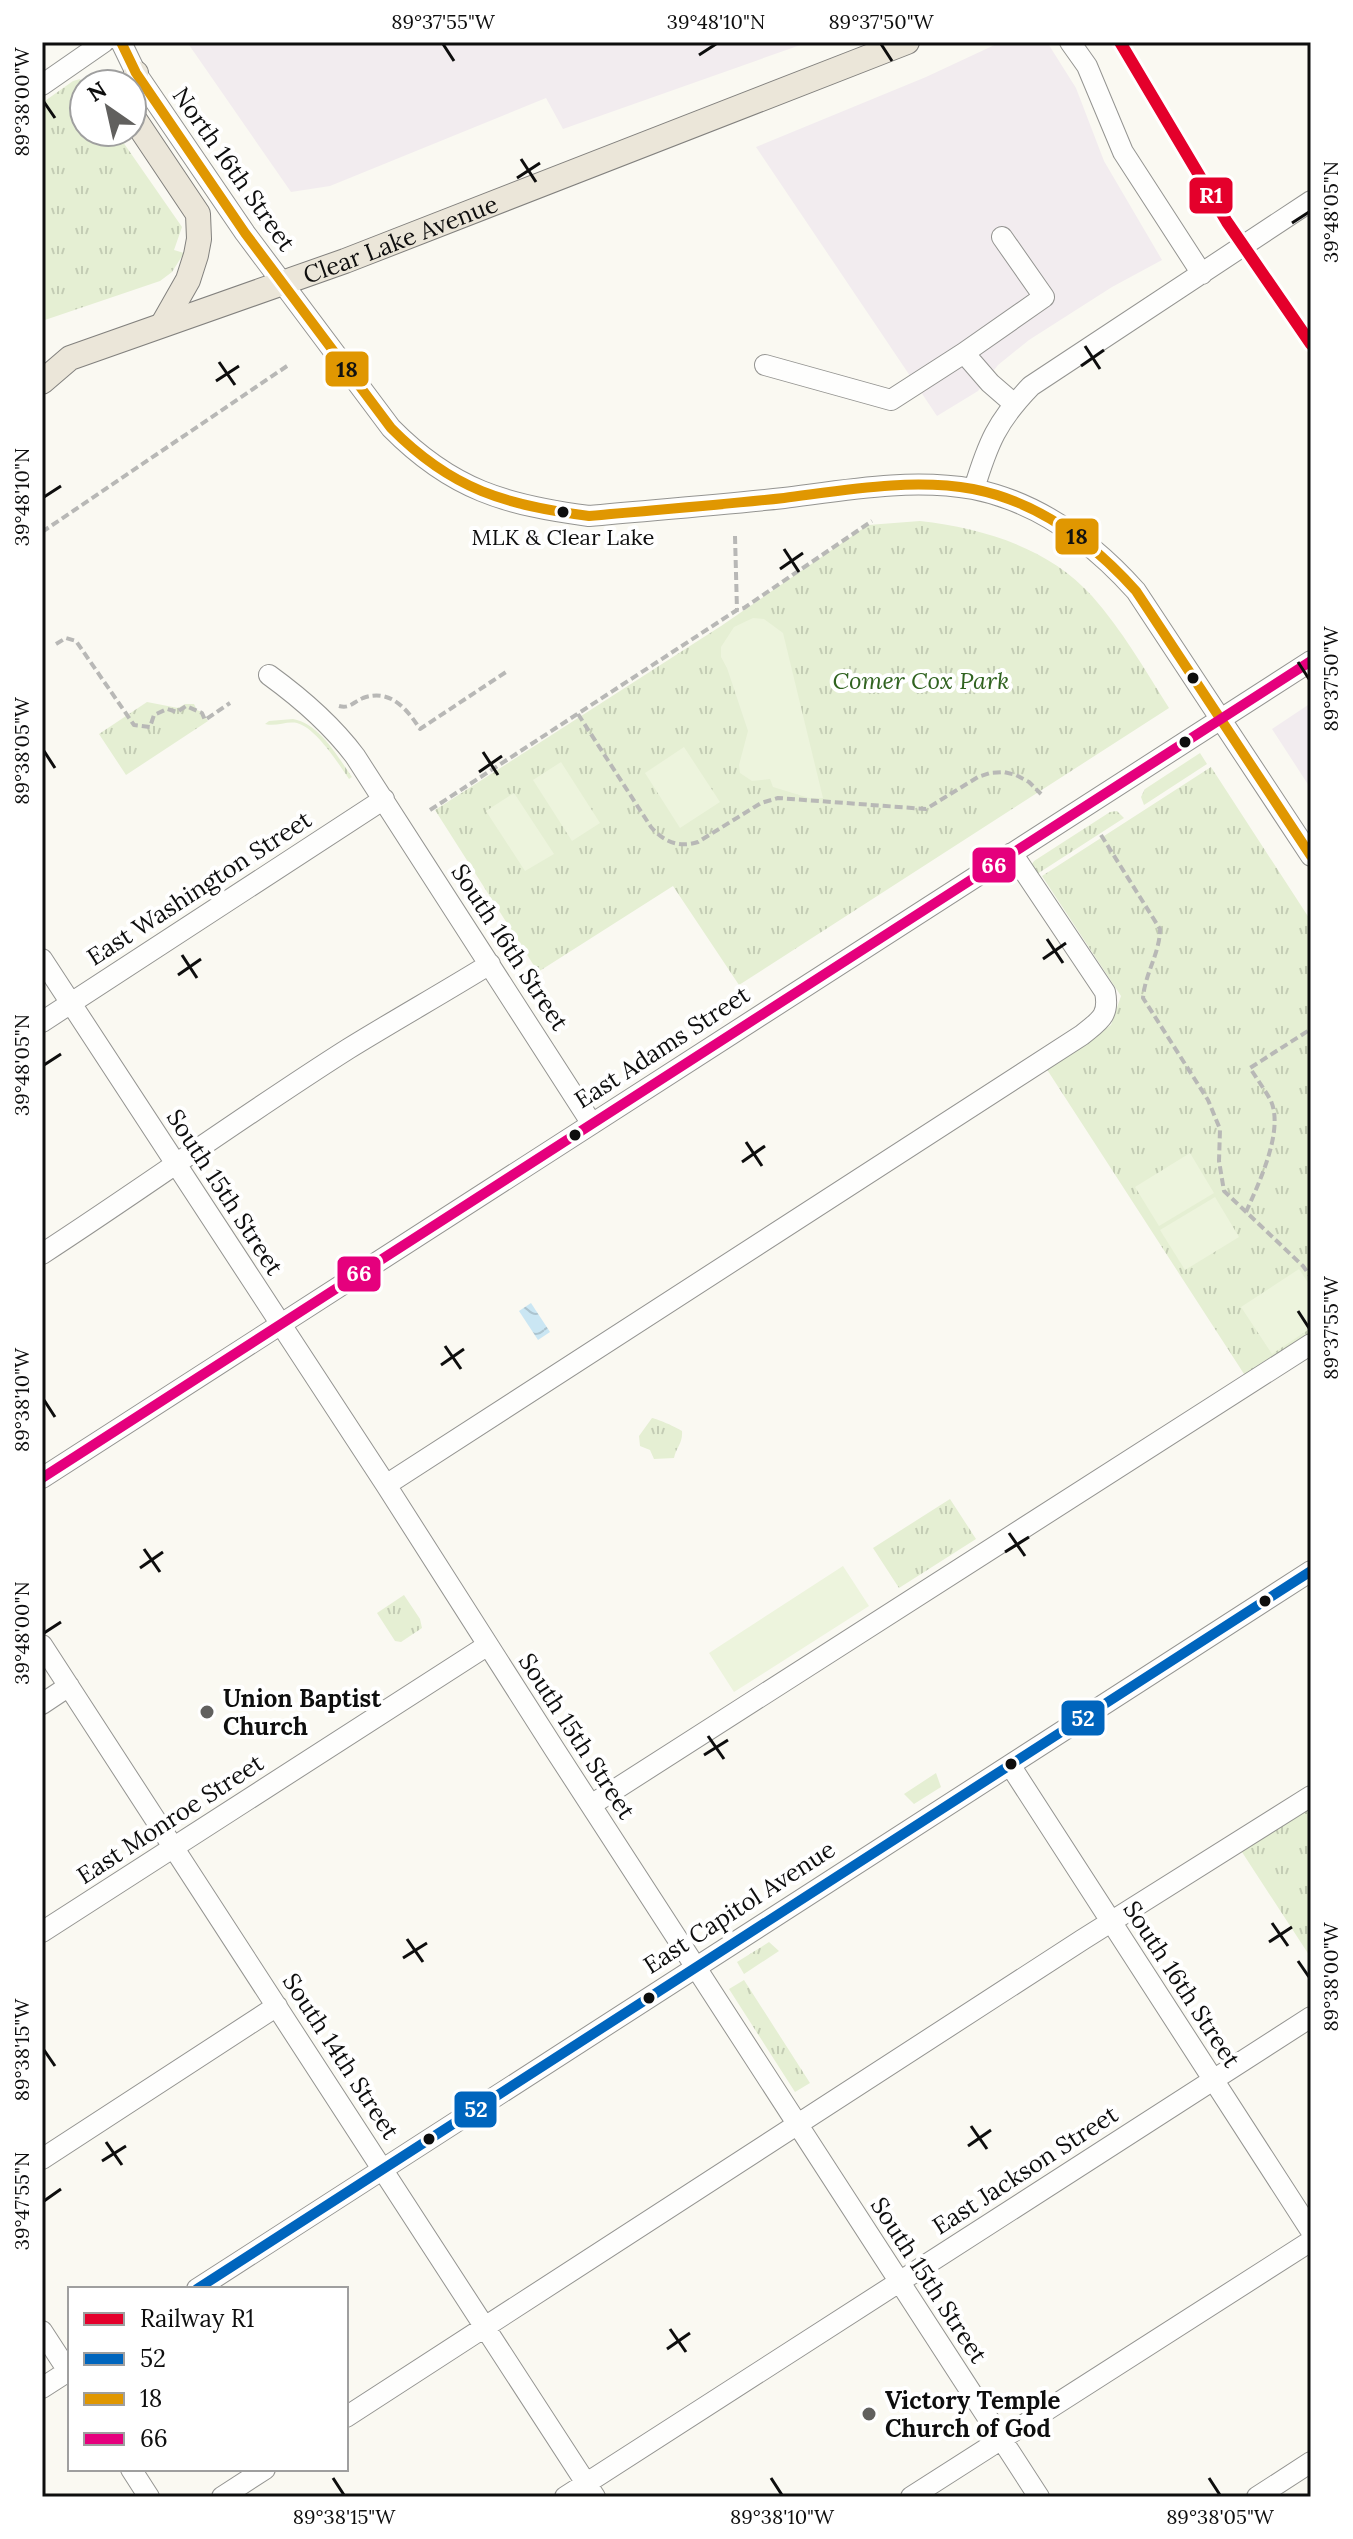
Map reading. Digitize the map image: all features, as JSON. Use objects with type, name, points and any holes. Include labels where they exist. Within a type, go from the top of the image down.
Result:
[{"type":"main road","name":"Clear Lake Avenue","points":[[42,382],[70,358],[282,283],[907,42]]},
{"type":"main road","points":[[148,139],[198,214],[199,226],[196,255],[188,280],[163,324]]},
{"type":"main road","name":"Clear Lake Avenue","points":[[42,357],[70,358]]},
{"type":"street","points":[[42,85],[104,42]]},
{"type":"street","name":"North 16th Street","points":[[121,42],[134,68]]},
{"type":"street","points":[[1070,42],[1087,66],[1123,152],[1202,274]]},
{"type":"street","name":"North 16th Street","points":[[148,91],[245,233],[365,396],[410,447],[449,476],[506,502],[589,516],[878,486],[974,489],[1035,511],[1059,523],[1100,553],[1136,591],[1311,856]]},
{"type":"street","points":[[974,489],[999,421],[1031,386],[1311,201]]},
{"type":"street","points":[[765,365],[891,400],[1044,297],[1002,237]]},
{"type":"street","points":[[964,353],[990,383],[1013,403]]},
{"type":"street","name":"East Adams Street","points":[[42,1478],[1311,661]]},
{"type":"street","points":[[269,675],[302,699],[338,733],[384,799]]},
{"type":"street","name":"South 16th Street","points":[[384,799],[592,1124]]},
{"type":"street","name":"East Washington Street","points":[[42,1022],[384,799]]},
{"type":"street","points":[[386,1485],[1082,1035],[1101,1019],[1108,1006],[1105,992],[1012,853]]},
{"type":"street","name":"South 15th Street","points":[[42,959],[386,1485],[1039,2497]]},
{"type":"street","points":[[42,1254],[350,1048],[490,964]]},
{"type":"street","points":[[591,1805],[1311,1344]]},
{"type":"street","name":"East Capitol Avenue","points":[[200,2287],[1311,1571]]},
{"type":"street","name":"South 14th Street","points":[[42,1645],[590,2490]]},
{"type":"street","name":"East Monroe Street","points":[[42,1932],[488,1645]]},
{"type":"street","points":[[42,1704],[69,1686]]},
{"type":"street","name":"South 16th Street","points":[[1010,1765],[1311,2231]]},
{"type":"street","points":[[348,2416],[1311,1796]]},
{"type":"street","points":[[42,2159],[277,2006]]},
{"type":"street","name":"East Jackson Street","points":[[565,2497],[590,2490],[899,2282],[1311,2017]]},
{"type":"street","points":[[911,2497],[1311,2241]]},
{"type":"street","points":[[42,2331],[68,2370]]},
{"type":"street","points":[[42,2388],[68,2373]]},
{"type":"street","points":[[1257,2497],[1311,2462]]},
{"type":"street","points":[[132,2471],[149,2497]]},
{"type":"street","points":[[222,2497],[262,2471]]},
{"type":"path","points":[[42,532],[290,364]]},
{"type":"path","points":[[430,810],[744,608],[872,521]]},
{"type":"path","points":[[735,536],[737,610]]},
{"type":"path","points":[[56,644],[66,638],[76,641],[134,725],[150,727],[154,715],[167,709],[177,712],[186,706],[202,713],[205,720],[230,703]]},
{"type":"path","points":[[339,706],[348,707],[369,697],[384,698],[401,704],[419,730],[509,670]]},
{"type":"path","points":[[578,714],[651,827],[666,841],[675,844],[698,842],[761,803],[778,798],[926,809],[978,777],[1004,772],[1029,782],[1041,794]]},
{"type":"path","points":[[1101,835],[1160,929],[1160,941],[1144,982],[1143,998],[1208,1100],[1220,1129],[1219,1161],[1224,1191],[1311,1277]]},
{"type":"path","points":[[1246,1212],[1259,1184],[1276,1126],[1272,1102],[1250,1068],[1311,1029]]},
{"type":"shaded area","points":[[187,42],[809,42],[563,129],[546,98],[330,186],[291,192]]},
{"type":"shaded area","points":[[1001,42],[1047,42],[1076,88],[1104,161],[1162,260],[1112,287],[1029,340],[998,365],[978,391],[937,416],[756,147],[926,77]]},
{"type":"shaded area","points":[[1311,703],[1311,789],[1272,729]]},
{"type":"green space","points":[[68,85],[68,148],[127,148],[182,227],[174,250],[184,253],[172,272],[160,281],[42,321],[42,103]]},
{"type":"green space","name":"Comer Cox Park","points":[[920,521],[967,529],[1014,543],[1056,565],[1075,579],[1113,622],[1169,708],[739,985],[673,886],[538,972],[435,810],[721,626],[868,525]]},
{"type":"green space","points":[[753,618],[764,619],[783,633],[823,798],[809,798],[773,787],[770,779],[752,781],[740,773],[739,765],[748,731],[721,657],[721,647],[734,627]]},
{"type":"green space","points":[[147,702],[178,708],[194,704],[208,721],[126,775],[99,734]]},
{"type":"green space","points":[[293,719],[320,734],[352,777],[349,779],[326,747],[304,726],[297,723],[265,724]]},
{"type":"green space","points":[[684,747],[720,802],[680,828],[645,773]]},
{"type":"green space","points":[[1200,753],[1207,764],[1144,805],[1141,797],[1145,789]]},
{"type":"green space","points":[[561,762],[600,823],[572,841],[533,780]]},
{"type":"green space","points":[[1211,767],[1311,921],[1311,1334],[1246,1377],[1046,1068],[1111,1025],[1121,996],[1042,876]]},
{"type":"green space","points":[[514,793],[554,854],[525,871],[486,811]]},
{"type":"green space","points":[[1117,811],[1124,818],[1034,876],[1030,867],[1034,861],[1110,812]]},
{"type":"green space","points":[[1190,1153],[1214,1193],[1159,1226],[1135,1187]]},
{"type":"green space","points":[[1215,1197],[1239,1237],[1185,1270],[1160,1230]]},
{"type":"green space","points":[[1299,1269],[1311,1287],[1311,1328],[1272,1354],[1241,1307]]},
{"type":"green space","points":[[652,1418],[682,1431],[674,1458],[654,1459],[650,1450],[640,1446],[639,1436]]},
{"type":"green space","points":[[950,1499],[976,1539],[899,1588],[873,1548]]},
{"type":"green space","points":[[843,1566],[869,1606],[734,1692],[709,1653]]},
{"type":"green space","points":[[404,1595],[420,1619],[422,1628],[401,1642],[395,1641],[377,1613]]},
{"type":"green space","points":[[936,1773],[941,1787],[914,1804],[904,1794]]},
{"type":"green space","points":[[1311,1802],[1311,1958],[1240,1849]]},
{"type":"green space","points":[[769,1942],[779,1951],[744,1974],[737,1962]]},
{"type":"green space","points":[[744,1980],[810,2083],[795,2092],[729,1989]]},
{"type":"water","points":[[531,1303],[550,1332],[538,1340],[519,1311]]},
{"type":"rail line","name":"R1","points":[[1120,42],[1227,222],[1311,344]]},
{"type":"transit line","name":"18","points":[[121,42],[136,73],[245,233],[391,428],[436,466],[459,480],[506,500],[589,516],[902,485],[973,489],[1020,504],[1042,514],[1083,541],[1136,591],[1311,856]]},
{"type":"transit line","name":"66","points":[[42,1478],[1311,661]]},
{"type":"transit line","name":"52","points":[[200,2287],[1311,1571]]},
{"type":"place","name":"MLK & Clear Lake","points":[[563,512]]},
{"type":"place","name":"Union Baptist Church","points":[[207,1712]]},
{"type":"place","name":"Victory Temple Church of God","points":[[869,2414]]}]
